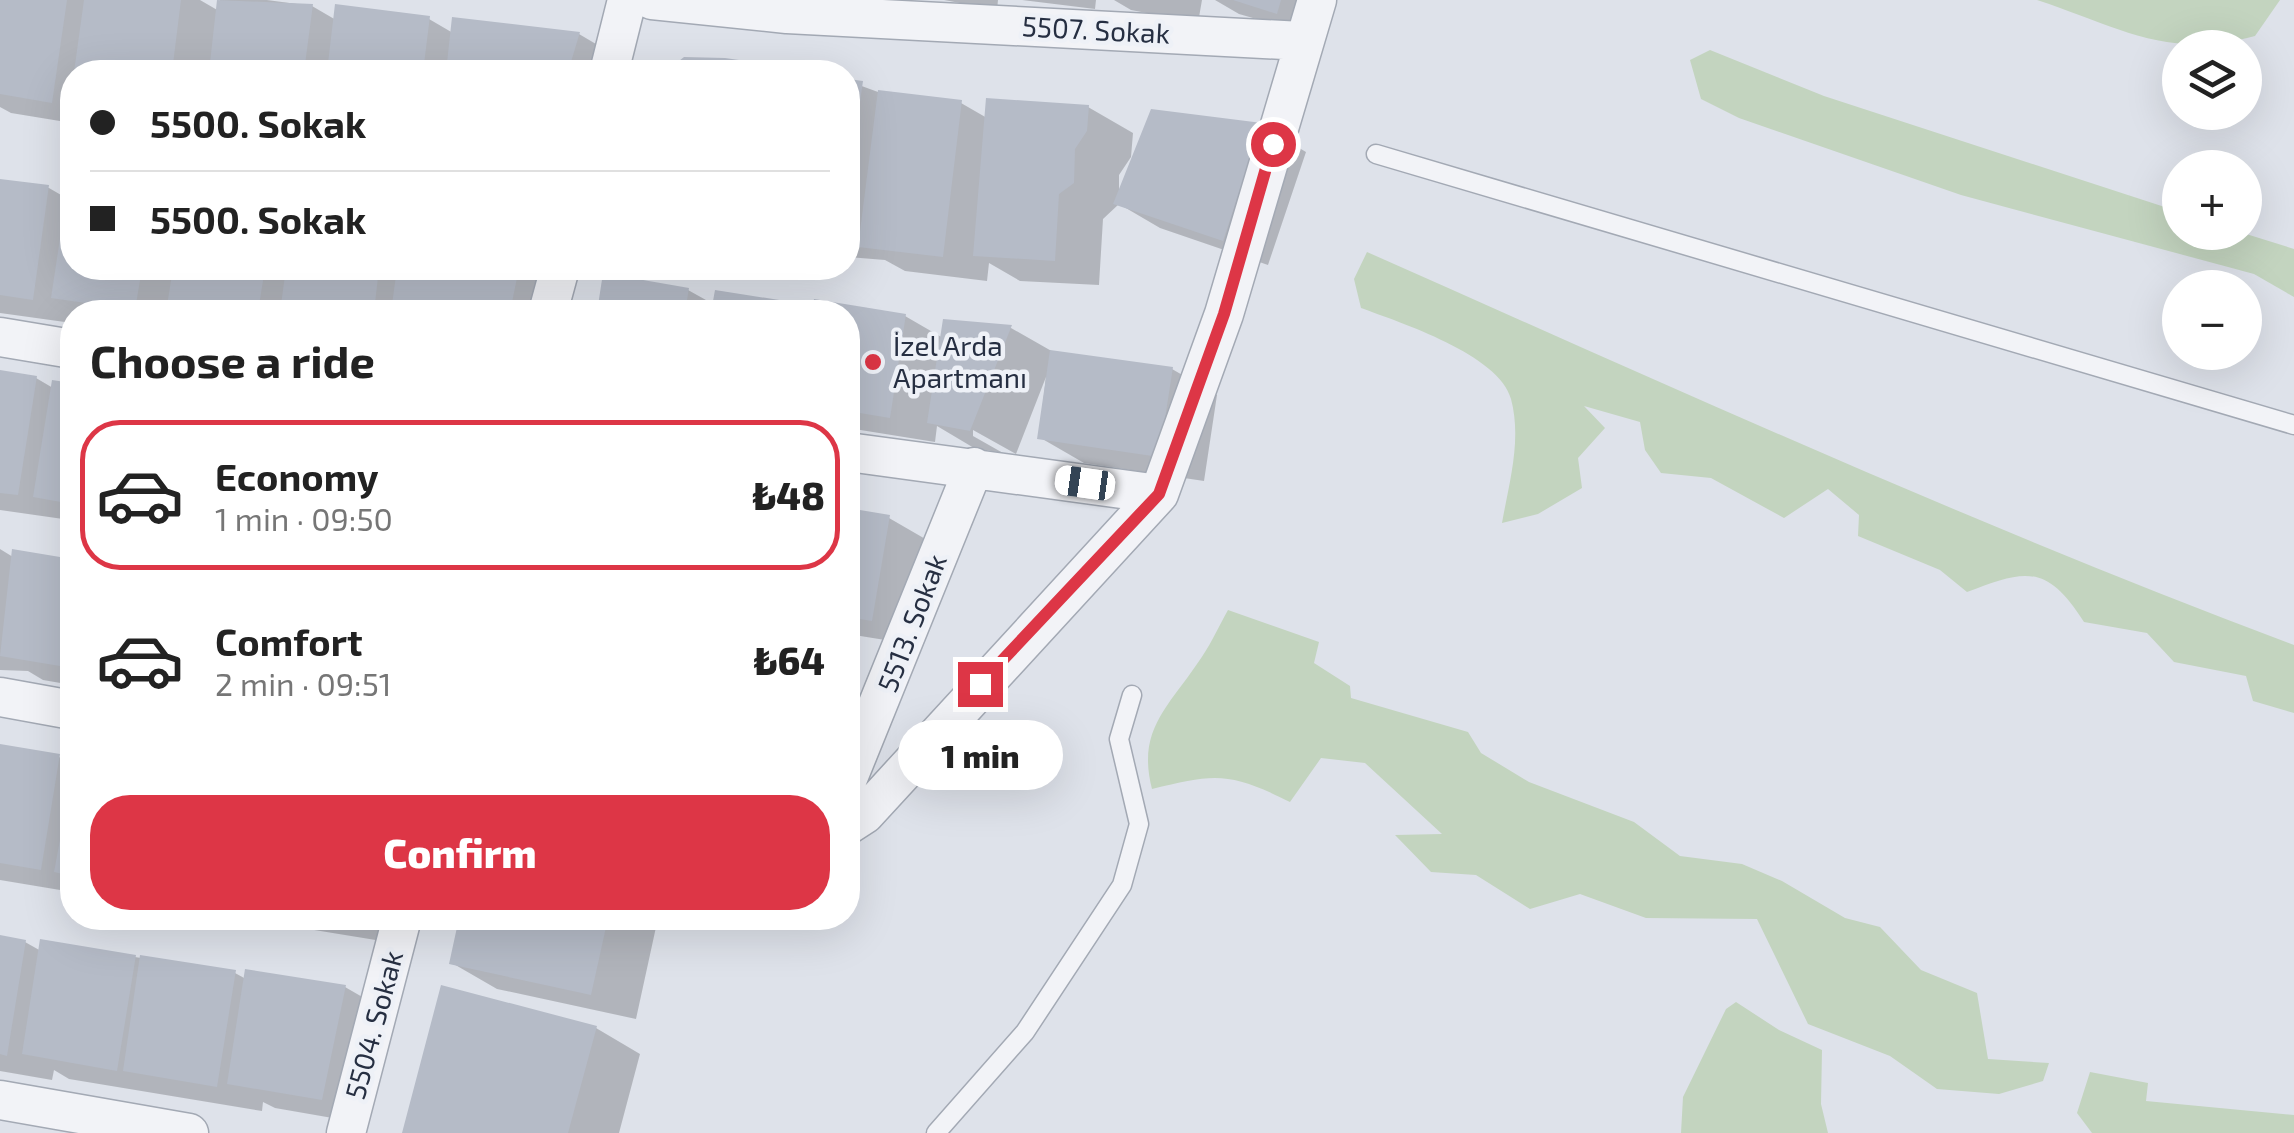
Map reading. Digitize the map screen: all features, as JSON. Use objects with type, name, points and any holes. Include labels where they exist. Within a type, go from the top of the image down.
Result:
[{"type":"street","points":[[612,60],[627,0]]},
{"type":"street","name":"5507. Sokak","points":[[652,0],[1302,42]]},
{"type":"street","points":[[860,818],[1159,494],[1224,314],[1317,0]]},
{"type":"street","points":[[0,338],[60,347]]},
{"type":"street","points":[[860,453],[1159,494]]},
{"type":"street","name":"5513. Sokak","points":[[860,748],[974,467]]},
{"type":"street","points":[[0,697],[60,708]]},
{"type":"street","name":"5504. Sokak","points":[[346,1133],[399,930]]},
{"type":"street","points":[[0,1100],[189,1133]]},
{"type":"lane","points":[[1376,154],[2294,426]]},
{"type":"lane","points":[[936,1133],[1025,1032],[1122,884],[1139,824],[1119,739],[1132,695]]},
{"type":"green space","points":[[2037,0],[2280,0],[2259,30],[2162,30],[2162,41],[2119,30]]},
{"type":"green space","points":[[1710,50],[1824,96],[2162,206],[2162,249],[1961,195],[1739,118],[1701,99],[1690,60]]},
{"type":"green space","points":[[2262,239],[2294,249],[2294,297],[2262,279],[2262,270],[2239,270],[2165,250],[2262,250]]},
{"type":"green space","points":[[1367,252],[1943,505],[2294,645],[2294,713],[2253,701],[2246,676],[2174,662],[2147,633],[2084,622],[2071,603],[2046,581],[2020,576],[1967,592],[1940,570],[1858,536],[1859,515],[1828,489],[1784,518],[1711,478],[1661,473],[1645,450],[1640,422],[1584,406],[1605,428],[1578,458],[1582,488],[1538,514],[1502,523],[1515,446],[1511,399],[1503,383],[1469,355],[1422,331],[1361,308],[1354,279]]},
{"type":"green space","points":[[1228,610],[1319,642],[1314,663],[1350,686],[1351,698],[1468,732],[1481,753],[1529,782],[1634,822],[1680,856],[1742,864],[1782,881],[1845,918],[1880,927],[1921,970],[1977,993],[1988,1059],[2049,1063],[2043,1081],[1999,1094],[1937,1089],[1890,1056],[1808,1024],[1757,919],[1646,918],[1580,894],[1530,909],[1476,875],[1431,872],[1395,835],[1442,834],[1365,763],[1321,758],[1290,802],[1252,785],[1222,778],[1152,789],[1148,751],[1158,721],[1206,651]]},
{"type":"green space","points":[[1736,1002],[1779,1030],[1822,1050],[1821,1104],[1828,1133],[1681,1133],[1683,1097],[1726,1009]]},
{"type":"green space","points":[[2090,1072],[2148,1083],[2146,1101],[2294,1115],[2294,1133],[2092,1133],[2077,1113]]},
{"type":"building","points":[[0,0],[67,0],[52,103],[0,94]]},
{"type":"building","points":[[84,0],[181,0],[174,60],[76,60]]},
{"type":"building","points":[[217,0],[313,4],[306,60],[210,60]]},
{"type":"building","points":[[1233,0],[1281,0],[1277,14]]},
{"type":"building","points":[[335,4],[430,16],[424,60],[328,60]]},
{"type":"building","points":[[452,17],[580,32],[572,60],[447,60]]},
{"type":"building","points":[[684,57],[739,60],[680,60]]},
{"type":"building","points":[[878,90],[962,100],[943,257],[860,247]]},
{"type":"building","points":[[986,98],[1089,105],[1087,131],[1075,149],[1074,183],[1059,194],[1055,261],[973,256]]},
{"type":"building","points":[[1151,109],[1262,123],[1223,241],[1113,204]]},
{"type":"building","points":[[0,179],[49,185],[33,300],[0,295]]},
{"type":"building","points":[[60,238],[60,280],[140,280],[137,300],[51,298]]},
{"type":"building","points":[[171,280],[263,280],[260,300],[168,300]]},
{"type":"building","points":[[284,280],[378,280],[375,300],[282,300]]},
{"type":"building","points":[[395,280],[517,280],[512,300],[393,300]]},
{"type":"building","points":[[602,280],[643,280],[689,288],[687,300],[599,300]]},
{"type":"building","points":[[715,290],[779,300],[713,300]]},
{"type":"building","name":"İzel Arda Apartmanı","points":[[860,306],[906,314],[890,418],[860,413]]},
{"type":"building","points":[[943,319],[1012,325],[970,431],[927,423]]},
{"type":"building","points":[[1050,350],[1173,367],[1159,457],[1037,439]]},
{"type":"building","points":[[0,370],[37,376],[18,495],[0,493]]},
{"type":"building","points":[[52,380],[60,381],[60,502],[33,497]]},
{"type":"building","points":[[860,510],[890,515],[872,621],[860,619]]},
{"type":"building","points":[[12,549],[60,557],[60,666],[0,656]]},
{"type":"building","points":[[0,744],[60,754],[41,870],[0,863]]},
{"type":"building","points":[[60,840],[60,873],[54,872]]},
{"type":"building","points":[[456,930],[605,930],[591,995],[449,964]]},
{"type":"building","points":[[0,935],[26,940],[7,1056],[0,1054]]},
{"type":"building","points":[[40,939],[136,955],[117,1071],[22,1054]]},
{"type":"building","points":[[140,955],[236,970],[217,1087],[123,1071]]},
{"type":"building","points":[[245,969],[346,985],[322,1100],[227,1084]]},
{"type":"building","points":[[441,985],[597,1026],[568,1133],[402,1133]]},
{"type":"place","name":"İzel Arda Apartmanı","points":[[873,362]]},
{"type":"route","points":[[980,684],[1159,494],[1224,314],[1273,144]]}]
